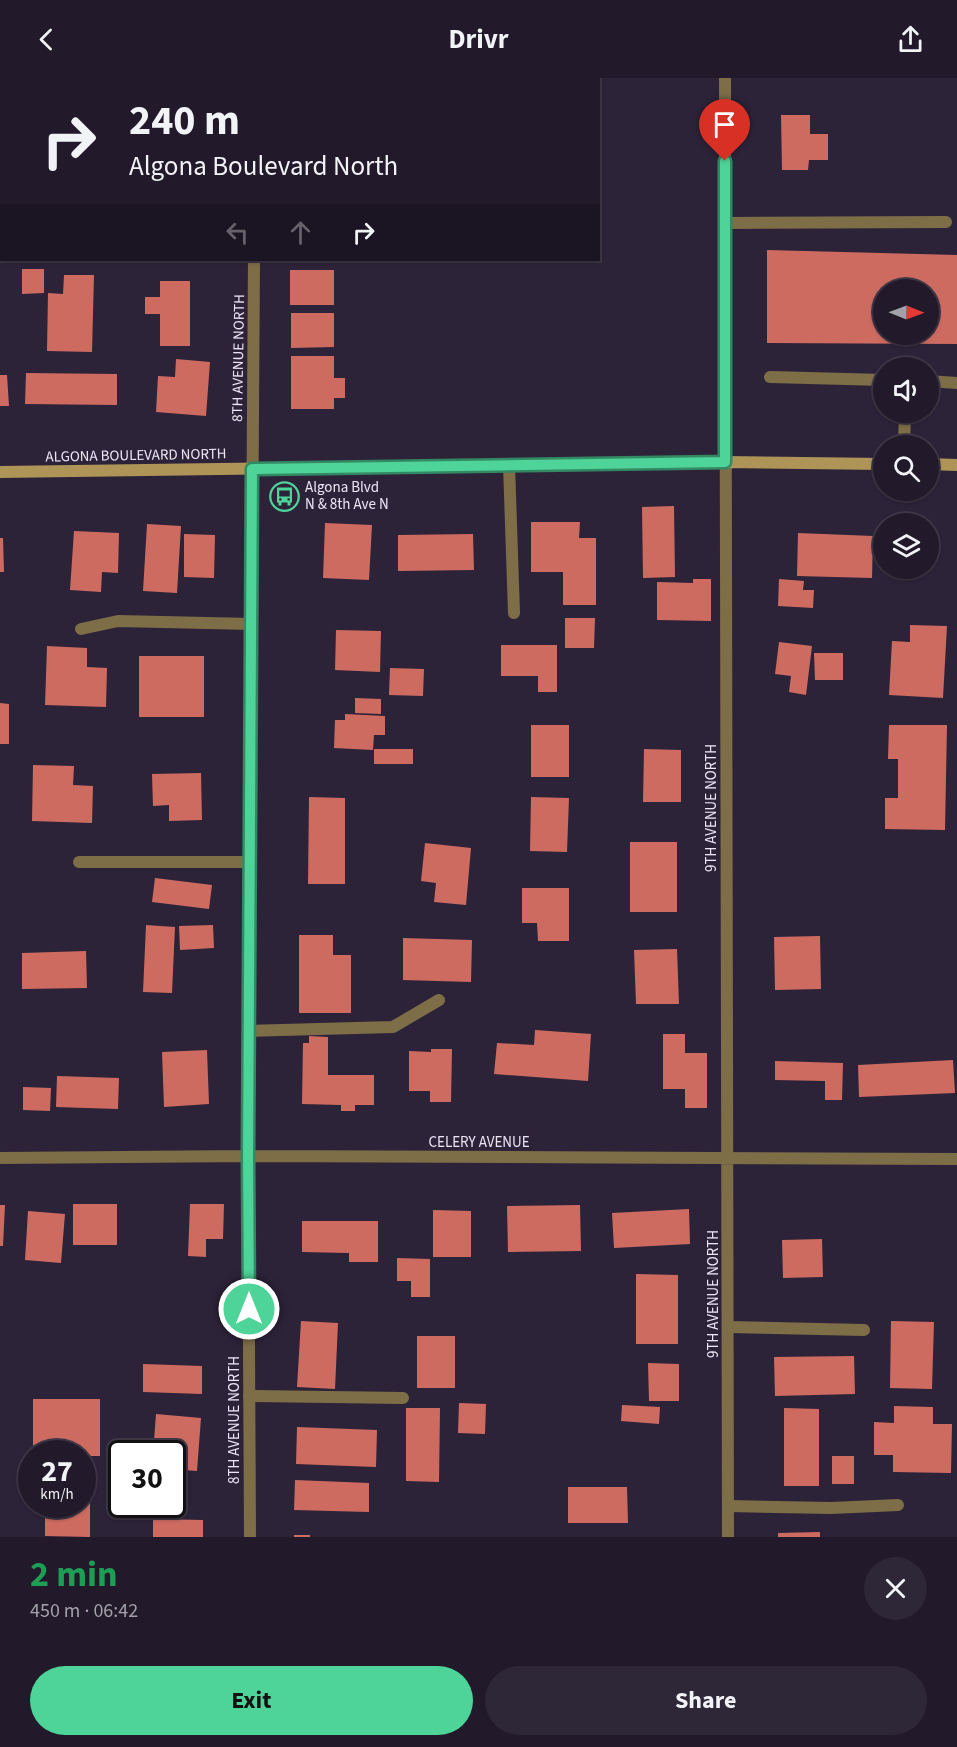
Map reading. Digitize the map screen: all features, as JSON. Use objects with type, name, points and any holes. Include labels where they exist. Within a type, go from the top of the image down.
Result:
[{"type":"street","name":"9TH AVENUE NORTH","points":[[725,78],[728,1537]]},
{"type":"street","points":[[725,223],[946,222]]},
{"type":"street","name":"8TH AVENUE NORTH","points":[[250,1537],[248,1156],[254,261]]},
{"type":"street","points":[[770,377],[873,380]]},
{"type":"street","points":[[939,381],[957,382]]},
{"type":"street","name":"ALGONA BOULEVARD NORTH","points":[[0,472],[725,462],[873,464]]},
{"type":"street","points":[[939,464],[957,465]]},
{"type":"street","points":[[509,465],[514,613]]},
{"type":"street","points":[[81,629],[118,621],[251,624]]},
{"type":"street","points":[[79,862],[250,862]]},
{"type":"street","points":[[249,1031],[393,1027],[439,1000]]},
{"type":"street","name":"CELERY AVENUE","points":[[0,1158],[248,1156],[957,1159]]},
{"type":"street","points":[[728,1327],[864,1330]]},
{"type":"street","points":[[249,1396],[403,1398]]},
{"type":"street","points":[[728,1506],[831,1508],[898,1505]]},
{"type":"building","points":[[781,115],[810,115],[810,134],[828,134],[828,160],[809,160],[808,170],[782,170]]},
{"type":"building","points":[[767,250],[957,255],[957,344],[939,344],[939,279],[873,279],[873,344],[767,343]]},
{"type":"building","points":[[22,269],[44,269],[44,293],[22,294]]},
{"type":"building","points":[[290,270],[334,270],[334,305],[290,305]]},
{"type":"building","points":[[64,275],[94,275],[92,352],[47,351],[48,293],[63,294]]},
{"type":"building","points":[[160,281],[190,281],[190,346],[160,346],[160,314],[145,314],[145,297],[160,297]]},
{"type":"building","points":[[291,313],[334,313],[334,347],[291,348]]},
{"type":"building","points":[[291,356],[334,356],[334,378],[345,378],[345,398],[334,398],[334,409],[291,409]]},
{"type":"building","points":[[176,359],[210,362],[206,416],[156,412],[158,376],[175,377]]},
{"type":"building","points":[[26,373],[117,374],[117,405],[25,404]]},
{"type":"building","points":[[0,375],[7,375],[9,406],[0,406]]},
{"type":"building","points":[[674,506],[675,577],[643,578],[642,507]]},
{"type":"building","points":[[531,522],[580,522],[579,538],[596,538],[596,605],[563,605],[563,572],[531,572]]},
{"type":"building","points":[[325,523],[372,525],[369,580],[323,578]]},
{"type":"building","points":[[147,524],[181,526],[177,593],[143,591]]},
{"type":"building","points":[[74,531],[119,533],[118,573],[102,572],[101,592],[70,590]]},
{"type":"building","points":[[798,533],[873,536],[872,578],[797,576]]},
{"type":"building","points":[[184,534],[215,535],[214,578],[184,577]]},
{"type":"building","points":[[473,534],[474,570],[398,571],[398,535]]},
{"type":"building","points":[[0,538],[3,538],[4,572],[0,572]]},
{"type":"building","points":[[693,579],[711,579],[711,621],[657,620],[657,582],[693,583]]},
{"type":"building","points":[[779,579],[804,581],[803,590],[814,590],[813,608],[778,606]]},
{"type":"building","points":[[565,618],[595,618],[594,648],[565,648]]},
{"type":"building","points":[[910,625],[947,626],[943,698],[889,695],[892,641],[910,642]]},
{"type":"building","points":[[336,630],[381,631],[380,672],[335,670]]},
{"type":"building","points":[[779,642],[812,646],[806,695],[789,692],[791,676],[775,674]]},
{"type":"building","points":[[501,645],[557,645],[557,692],[538,692],[538,676],[501,676]]},
{"type":"building","points":[[47,646],[87,648],[87,667],[107,668],[106,707],[45,705]]},
{"type":"building","points":[[814,653],[843,653],[843,680],[815,680]]},
{"type":"building","points":[[139,656],[204,656],[204,717],[139,717]]},
{"type":"building","points":[[390,668],[424,669],[423,696],[389,695]]},
{"type":"building","points":[[355,698],[381,699],[381,714],[355,713]]},
{"type":"building","points":[[0,703],[9,704],[9,744],[0,744]]},
{"type":"building","points":[[345,714],[385,716],[385,735],[374,735],[373,750],[334,748],[335,720],[345,720]]},
{"type":"building","points":[[531,725],[569,725],[569,777],[531,777]]},
{"type":"building","points":[[889,725],[947,725],[945,830],[885,829],[885,798],[898,798],[898,759],[888,759]]},
{"type":"building","points":[[374,749],[413,749],[413,764],[374,764]]},
{"type":"building","points":[[644,749],[681,750],[681,802],[643,802]]},
{"type":"building","points":[[33,765],[74,766],[73,785],[93,786],[92,823],[32,821]]},
{"type":"building","points":[[201,773],[202,820],[169,821],[169,805],[153,806],[152,774]]},
{"type":"building","points":[[309,797],[345,798],[345,884],[308,884]]},
{"type":"building","points":[[531,797],[569,798],[567,852],[530,851]]},
{"type":"building","points":[[630,842],[677,842],[677,912],[630,912]]},
{"type":"building","points":[[425,843],[471,848],[466,905],[434,902],[436,883],[421,881]]},
{"type":"building","points":[[155,878],[212,885],[209,909],[152,902]]},
{"type":"building","points":[[522,888],[569,888],[569,941],[538,941],[537,923],[522,923]]},
{"type":"building","points":[[146,925],[175,927],[172,993],[143,992]]},
{"type":"building","points":[[213,925],[214,948],[180,950],[179,926]]},
{"type":"building","points":[[299,935],[333,935],[333,955],[351,955],[351,1013],[299,1013]]},
{"type":"building","points":[[820,936],[821,989],[775,990],[774,937]]},
{"type":"building","points":[[403,938],[472,940],[471,982],[403,980]]},
{"type":"building","points":[[677,949],[679,1004],[636,1004],[634,950]]},
{"type":"building","points":[[86,951],[87,988],[22,989],[22,953]]},
{"type":"building","points":[[535,1030],[591,1034],[588,1081],[494,1074],[497,1043],[534,1045]]},
{"type":"building","points":[[663,1034],[685,1034],[685,1053],[707,1053],[707,1108],[685,1108],[685,1089],[663,1089]]},
{"type":"building","points":[[309,1036],[328,1037],[328,1075],[374,1075],[374,1105],[355,1105],[355,1111],[341,1111],[341,1105],[302,1104],[303,1043],[309,1043]]},
{"type":"building","points":[[431,1049],[452,1049],[451,1102],[430,1102],[430,1091],[409,1091],[409,1051],[431,1052]]},
{"type":"building","points":[[207,1050],[209,1104],[164,1107],[162,1052]]},
{"type":"building","points":[[953,1060],[955,1093],[859,1097],[858,1065]]},
{"type":"building","points":[[775,1061],[843,1063],[842,1100],[825,1100],[825,1081],[775,1080]]},
{"type":"building","points":[[57,1076],[119,1078],[118,1109],[56,1107]]},
{"type":"building","points":[[23,1087],[51,1088],[50,1111],[23,1110]]},
{"type":"building","points":[[73,1204],[117,1204],[117,1245],[73,1245]]},
{"type":"building","points":[[190,1204],[224,1204],[223,1239],[206,1239],[206,1257],[188,1256]]},
{"type":"building","points":[[0,1205],[5,1205],[3,1246],[0,1246]]},
{"type":"building","points":[[580,1205],[581,1251],[508,1252],[507,1206]]},
{"type":"building","points":[[689,1209],[690,1244],[614,1248],[612,1213]]},
{"type":"building","points":[[433,1210],[471,1211],[471,1257],[433,1257]]},
{"type":"building","points":[[28,1211],[65,1214],[61,1263],[25,1260]]},
{"type":"building","points":[[302,1221],[378,1221],[378,1262],[349,1262],[349,1253],[302,1252]]},
{"type":"building","points":[[822,1239],[823,1277],[783,1278],[782,1240]]},
{"type":"building","points":[[397,1258],[430,1259],[430,1297],[411,1297],[411,1281],[397,1281]]},
{"type":"building","points":[[636,1274],[678,1275],[678,1344],[636,1344]]},
{"type":"building","points":[[301,1321],[338,1323],[335,1389],[297,1387]]},
{"type":"building","points":[[891,1321],[934,1322],[932,1389],[890,1388]]},
{"type":"building","points":[[417,1336],[455,1336],[455,1388],[417,1388]]},
{"type":"building","points":[[854,1356],[855,1394],[775,1396],[774,1357]]},
{"type":"building","points":[[648,1363],[679,1364],[679,1401],[649,1401]]},
{"type":"building","points":[[143,1364],[202,1366],[202,1394],[143,1392]]},
{"type":"building","points":[[33,1399],[100,1399],[100,1456],[96,1456],[96,1440],[33,1440]]},
{"type":"building","points":[[459,1403],[486,1404],[485,1434],[458,1433]]},
{"type":"building","points":[[622,1405],[660,1407],[659,1424],[621,1421]]},
{"type":"building","points":[[894,1406],[933,1407],[933,1424],[952,1424],[951,1473],[893,1472],[893,1455],[874,1455],[874,1422],[894,1423]]},
{"type":"building","points":[[406,1408],[440,1408],[439,1482],[406,1481]]},
{"type":"building","points":[[784,1408],[819,1409],[819,1486],[784,1486]]},
{"type":"building","points":[[156,1414],[201,1418],[197,1471],[186,1470],[186,1440],[154,1440]]},
{"type":"building","points":[[297,1427],[377,1430],[376,1467],[296,1464]]},
{"type":"building","points":[[832,1456],[854,1456],[854,1484],[832,1484]]},
{"type":"building","points":[[295,1480],[369,1483],[369,1512],[294,1510]]},
{"type":"building","points":[[568,1487],[627,1487],[628,1523],[568,1523]]},
{"type":"building","points":[[45,1518],[90,1518],[90,1537],[45,1536]]},
{"type":"building","points":[[153,1519],[203,1520],[203,1537],[153,1537]]},
{"type":"building","points":[[820,1532],[820,1537],[778,1537],[778,1533]]},
{"type":"building","points":[[294,1535],[310,1535],[310,1537],[294,1537]]},
{"type":"place","name":"Algona Blvd N & 8th Ave N","points":[[284,496]]},
{"type":"route","points":[[249,1309],[252,469],[725,462],[725,161]]}]
